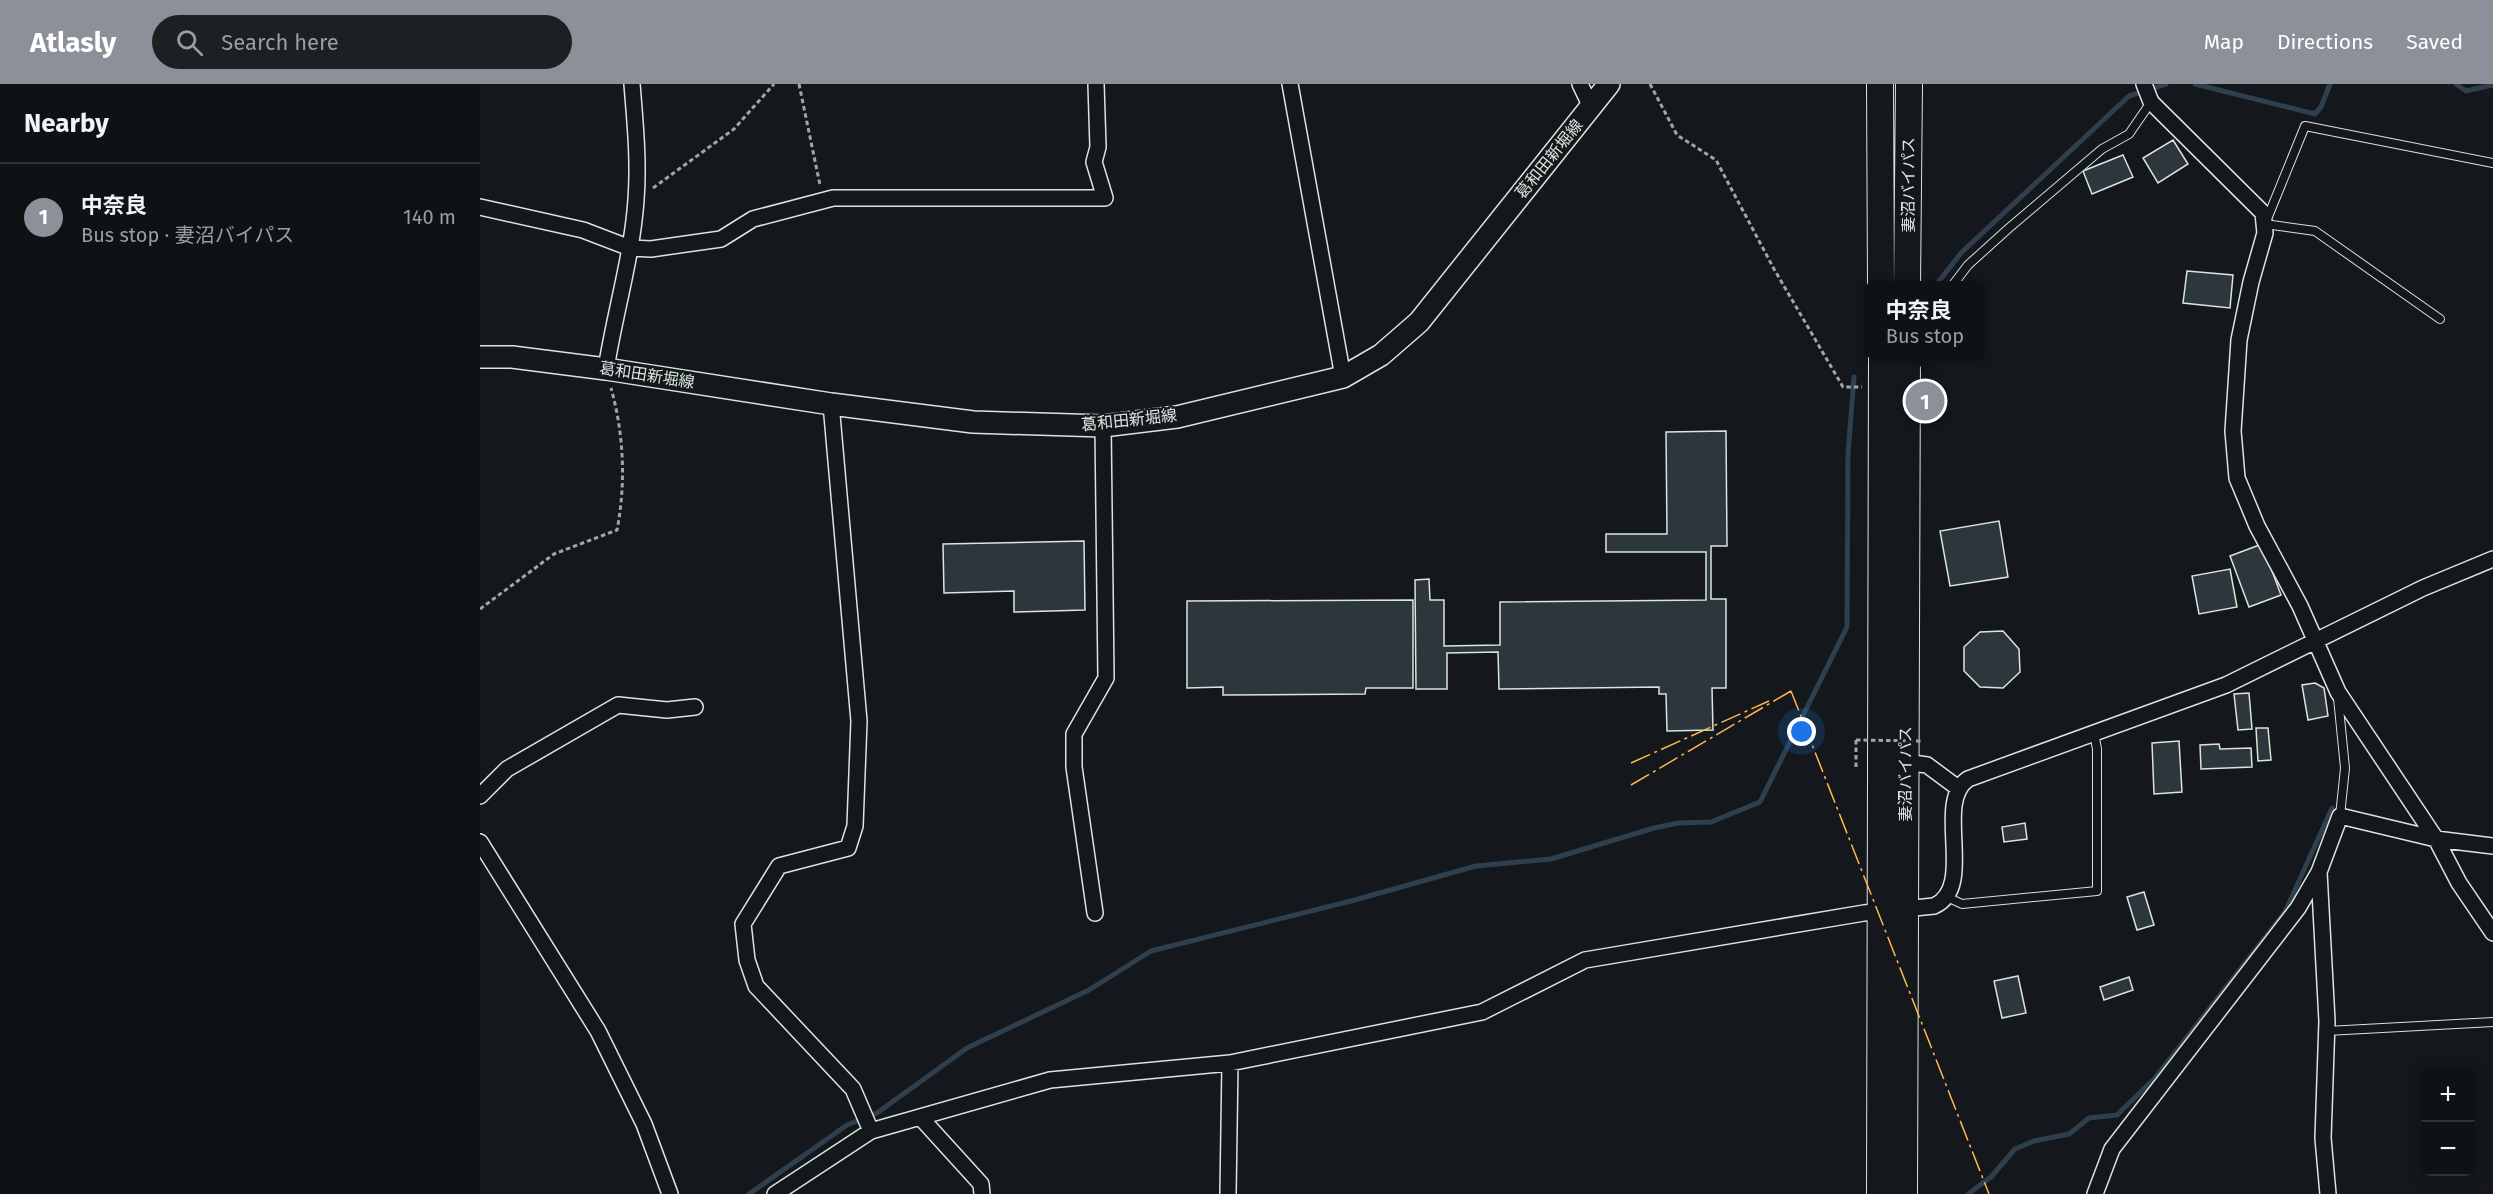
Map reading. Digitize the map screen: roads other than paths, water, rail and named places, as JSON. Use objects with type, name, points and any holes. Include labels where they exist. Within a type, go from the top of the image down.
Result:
[{"type":"highway","name":"妻沼バイパス","points":[[1880,84],[1881,281]]},
{"type":"highway","name":"妻沼バイパス","points":[[1907,281],[1909,84]]},
{"type":"highway","name":"妻沼バイパス","points":[[1882,359],[1893,909],[1904,1194]]},
{"type":"highway","name":"妻沼バイパス","points":[[1880,1194],[1893,909],[1905,762],[1907,359]]},
{"type":"main road","name":"葛和田新堀線","points":[[480,357],[512,357],[606,369],[831,404],[973,422],[1103,426],[1177,417],[1343,377],[1381,355],[1419,322],[1609,84]]},
{"type":"street","points":[[606,369],[630,248],[636,200],[637,145],[632,84]]},
{"type":"street","points":[[480,207],[583,230],[630,248],[651,249],[721,238],[753,219],[833,198],[1105,198],[1094,162],[1098,147],[1096,84]]},
{"type":"street","points":[[1290,84],[1343,377]]},
{"type":"street","points":[[1580,84],[1591,107]]},
{"type":"street","points":[[2144,84],[2151,102],[2257,205],[2265,224],[2239,340],[2233,431],[2237,478],[2257,526],[2300,606],[2338,692],[2436,840],[2459,883],[2493,933]]},
{"type":"street","points":[[831,404],[859,721],[855,826],[848,848],[779,866],[743,924],[747,960],[756,986],[853,1089],[871,1131]]},
{"type":"street","points":[[1095,914],[1074,767],[1074,734],[1106,678],[1103,426]]},
{"type":"street","points":[[775,1194],[871,1131],[1050,1080],[1230,1063],[1482,1012],[1585,960],[1893,909],[1934,906],[1947,897],[1954,853],[1953,798],[1958,788],[1968,779],[2234,682],[2432,584],[2493,560]]},
{"type":"street","points":[[480,796],[507,769],[618,705],[667,710],[695,707]]},
{"type":"street","points":[[1905,762],[1927,765],[1958,788]]},
{"type":"street","points":[[2095,1194],[2112,1149],[2298,908],[2319,872],[2340,816],[2436,840],[2493,846]]},
{"type":"street","points":[[480,842],[603,1041],[644,1124],[670,1194]]},
{"type":"street","points":[[2319,872],[2327,1031],[2323,1138],[2328,1194]]},
{"type":"street","points":[[1228,1194],[1230,1063]]},
{"type":"street","points":[[921,1118],[981,1184],[981,1194]]},
{"type":"lane","points":[[1955,281],[1968,265],[2102,149],[2129,134],[2151,102]]},
{"type":"lane","points":[[2440,319],[2315,231],[2265,224],[2305,126],[2493,163]]},
{"type":"lane","points":[[2338,692],[2345,768],[2340,816]]},
{"type":"lane","points":[[1947,897],[1954,903],[1962,904],[2097,891],[2097,749],[2094,733]]},
{"type":"lane","points":[[2327,1031],[2493,1023]]},
{"type":"waterway","points":[[1939,281],[1962,252],[2129,96],[2166,84]]},
{"type":"waterway","points":[[2195,84],[2315,114],[2321,107],[2330,84]]},
{"type":"waterway","points":[[2456,84],[2466,91],[2493,85]]},
{"type":"waterway","points":[[749,1194],[847,1125],[877,1113],[967,1048],[1089,990],[1151,951],[1351,901],[1476,866],[1551,859],[1654,828],[1678,823],[1711,822],[1760,802],[1847,627],[1848,455],[1854,377]]},
{"type":"waterway","points":[[1968,1194],[1991,1177],[2015,1149],[2034,1141],[2069,1134],[2089,1118],[2117,1115],[2155,1078],[2285,912],[2332,808]]},
{"type":"place","name":"中奈良","points":[[1925,401]]}]
